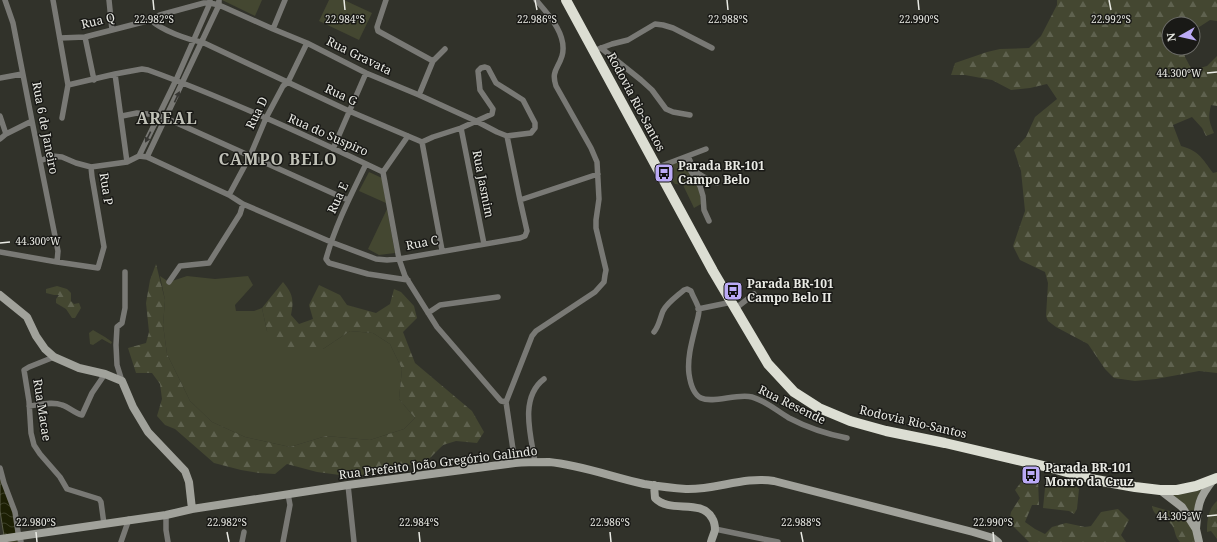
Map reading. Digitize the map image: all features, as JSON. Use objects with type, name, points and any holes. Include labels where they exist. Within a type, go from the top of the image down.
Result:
[{"type":"highway","name":"Rodovia Rio-Santos","points":[[566,0],[597,50],[656,168],[713,271],[768,364],[794,392],[819,408],[837,416],[886,432],[995,454],[1096,480],[1160,490],[1188,488],[1215,479]]},
{"type":"main road","points":[[0,296],[27,317],[36,336],[45,349],[54,356],[79,368],[105,374],[122,381],[133,407],[148,432],[185,470],[189,482],[192,509]]},
{"type":"main road","name":"Rua Prefeito João Gregório Galindo","points":[[0,539],[20,538],[129,519],[348,485],[515,463],[550,462],[592,470],[654,486],[687,489],[764,479],[974,532],[993,538],[998,542]]},
{"type":"main road","points":[[1196,529],[1199,501],[1215,479]]},
{"type":"main road","points":[[654,486],[654,497],[657,500],[667,505],[704,510],[710,514],[715,529],[711,542]]},
{"type":"main road","points":[[1160,490],[1182,507],[1196,529],[1200,542]]},
{"type":"street","name":"Rua 6 de Janeiro","points":[[5,0],[13,23],[58,251],[57,262]]},
{"type":"street","points":[[53,0],[68,86],[62,118]]},
{"type":"street","points":[[109,0],[112,30]]},
{"type":"street","points":[[273,29],[284,0]]},
{"type":"street","points":[[386,0],[377,26],[378,31],[433,61]]},
{"type":"street","points":[[515,463],[506,402],[532,336],[536,331],[595,292],[604,282],[606,270],[596,220],[599,199],[597,162],[592,148],[556,86],[554,71],[562,57],[563,52],[559,33],[551,18],[536,0]]},
{"type":"street","points":[[139,156],[160,115],[194,41],[210,1]]},
{"type":"street","name":"Rua Q","points":[[60,38],[85,37],[151,20],[160,15],[210,1]]},
{"type":"street","name":"Rua Gravata","points":[[210,1],[219,3],[273,29],[307,42],[366,73],[419,95],[508,136]]},
{"type":"street","points":[[147,157],[183,83],[219,3]]},
{"type":"street","name":"Rua G","points":[[151,20],[157,26],[194,41],[202,42],[349,111],[422,142]]},
{"type":"street","points":[[597,50],[628,40],[655,24],[673,28],[712,48]]},
{"type":"street","points":[[85,37],[94,80]]},
{"type":"street","name":"Rua D","points":[[229,195],[250,156],[266,118],[283,86],[288,82],[307,42]]},
{"type":"street","points":[[419,95],[433,61],[445,50]]},
{"type":"street","points":[[597,50],[652,90],[666,109],[690,115]]},
{"type":"street","points":[[442,250],[422,142],[434,136],[461,128],[492,114],[493,109],[480,90],[478,82],[478,71],[481,68],[488,68],[496,83],[523,100],[535,123],[534,131],[531,133],[508,136],[520,200],[598,174]]},
{"type":"street","points":[[68,86],[142,69],[183,83]]},
{"type":"street","points":[[333,149],[366,73]]},
{"type":"street","points":[[0,78],[22,74]]},
{"type":"street","points":[[115,74],[122,116],[127,162]]},
{"type":"street","name":"Rua do Suspiro","points":[[183,83],[266,118],[383,172]]},
{"type":"street","points":[[122,116],[137,113],[160,115],[348,200]]},
{"type":"street","points":[[0,116],[6,134]]},
{"type":"street","points":[[0,139],[6,134],[32,121]]},
{"type":"street","name":"Rua Jasmim","points":[[461,128],[484,244]]},
{"type":"street","points":[[408,136],[383,172],[399,259],[405,276],[437,327],[501,401],[506,402]]},
{"type":"street","points":[[656,168],[706,149]]},
{"type":"street","name":"Rua P","points":[[40,161],[52,156],[62,157],[76,163],[91,166],[104,247],[98,268],[57,262]]},
{"type":"street","points":[[91,166],[127,162],[139,156],[147,157],[229,195],[243,204],[331,242]]},
{"type":"street","points":[[685,157],[692,168],[706,178],[717,182]]},
{"type":"street","points":[[685,157],[700,186],[703,196],[704,210],[709,221]]},
{"type":"street","name":"Rua E","points":[[366,164],[348,200],[331,242],[326,259],[329,263],[368,274],[408,280]]},
{"type":"street","name":"Rua C","points":[[331,242],[376,259],[387,260],[520,238],[525,236],[527,231],[520,200]]},
{"type":"street","points":[[169,282],[180,266],[209,263],[240,214],[243,204]]},
{"type":"street","points":[[0,252],[57,262]]},
{"type":"street","points":[[122,381],[117,365],[116,345],[117,327],[122,323],[125,308],[125,272]]},
{"type":"street","points":[[654,332],[666,306],[684,290],[687,289],[691,291],[698,309],[734,305],[754,294]]},
{"type":"street","points":[[428,313],[440,305],[498,297]]},
{"type":"street","name":"Rua Resende","points":[[698,309],[689,356],[689,372],[690,381],[698,395],[706,399],[739,396],[751,397],[766,403],[813,429],[826,434],[847,438]]},
{"type":"street","name":"Rua Macae","points":[[54,356],[24,370],[34,444],[40,454],[60,477],[67,488],[99,499],[101,502],[104,524]]},
{"type":"street","points":[[29,406],[53,403],[61,404],[76,414],[82,415],[92,393],[105,374]]},
{"type":"street","points":[[535,462],[528,415],[530,403],[539,383],[544,379]]},
{"type":"street","points":[[0,468],[15,512],[20,538]]},
{"type":"street","points":[[348,485],[354,542]]},
{"type":"street","points":[[284,542],[290,505],[288,494]]},
{"type":"street","points":[[166,514],[168,542]]},
{"type":"street","points":[[121,542],[129,519]]},
{"type":"street","points":[[715,529],[778,542]]},
{"type":"street","points":[[242,542],[244,532]]},
{"type":"green space","points":[[222,0],[262,0],[255,16]]},
{"type":"green space","points":[[329,0],[344,0],[372,13],[359,40],[319,21]]},
{"type":"green space","points":[[1057,0],[1217,0],[1217,21],[1210,20],[1201,26],[1201,16],[1161,16],[1161,56],[1185,56],[1192,70],[1207,66],[1217,56],[1217,106],[1211,105],[1209,116],[1214,133],[1206,136],[1202,128],[1192,117],[1173,125],[1181,146],[1192,150],[1203,159],[1213,173],[1217,172],[1217,373],[1199,371],[1156,379],[1135,381],[1114,378],[1105,369],[1088,344],[1056,327],[1048,321],[1046,316],[1048,283],[1045,272],[1020,260],[1013,246],[1025,211],[1021,171],[1014,150],[1026,137],[1035,117],[1057,99],[1047,84],[1011,90],[992,80],[965,75],[951,75],[955,63],[1000,49],[1029,48],[1041,36],[1057,5]]},
{"type":"green space","points":[[682,160],[699,187],[701,204],[694,208],[683,185],[675,184],[668,176],[666,168],[668,165]]},
{"type":"green space","points":[[369,172],[382,178],[386,203],[359,191]]},
{"type":"green space","points":[[387,209],[395,253],[379,255],[368,249]]},
{"type":"green space","points":[[156,264],[165,300],[163,325],[167,354],[190,401],[212,422],[245,437],[290,447],[326,436],[370,440],[404,429],[415,418],[399,399],[402,369],[390,344],[373,333],[350,331],[323,349],[282,350],[267,331],[262,308],[283,282],[292,297],[291,315],[299,324],[313,319],[309,305],[319,285],[340,295],[347,305],[376,313],[390,304],[394,289],[401,292],[414,306],[417,318],[403,332],[415,363],[472,411],[484,432],[477,443],[456,441],[443,445],[427,461],[355,477],[317,472],[287,464],[275,474],[241,470],[214,463],[175,429],[165,425],[157,416],[162,399],[160,384],[152,373],[136,373],[128,348],[146,343],[149,332],[146,303],[150,280]]},
{"type":"green space","points":[[160,276],[169,282],[187,276],[215,279],[248,276],[253,285],[235,305],[236,311],[254,311],[262,308],[267,331],[323,349],[350,331],[373,333],[390,344],[402,369],[399,399],[415,418],[404,429],[370,440],[326,436],[290,447],[245,437],[212,422],[190,401],[167,354],[163,325],[165,300]]},
{"type":"green space","points":[[57,286],[67,289],[71,293],[71,301],[74,304],[79,303],[81,308],[75,318],[72,318],[66,309],[56,303],[56,299],[59,295],[46,293],[46,289]]},
{"type":"green space","points":[[93,330],[112,342],[111,344],[102,339],[93,345],[90,344],[89,333]]},
{"type":"green space","points":[[1031,478],[1038,479],[1039,505],[1032,505],[1025,522],[1035,529],[1045,534],[1052,527],[1066,523],[1085,527],[1091,526],[1101,512],[1118,509],[1129,520],[1121,535],[1126,542],[1029,542],[1009,522],[1011,512],[1020,498],[1015,490],[1022,481]]},
{"type":"green space","points":[[1046,478],[1072,484],[1079,489],[1077,509],[1074,514],[1069,511],[1043,508]]},
{"type":"green space","points":[[1202,489],[1196,501],[1194,517],[1185,506],[1171,495],[1189,493]]},
{"type":"green space","points":[[1217,501],[1217,509],[1211,520],[1211,531],[1207,532],[1209,515]]},
{"type":"green space","points":[[1152,506],[1183,515],[1194,532],[1196,542],[1180,542],[1172,525],[1155,513]]},
{"type":"green space","points":[[1217,509],[1217,539],[1211,531],[1211,520]]},
{"type":"water","points":[[0,473],[13,511],[18,542],[5,542],[0,511]]},
{"type":"place","name":"Parada BR-101 Campo Belo","points":[[664,173]]},
{"type":"place","name":"Parada BR-101 Campo Belo II","points":[[733,291]]},
{"type":"place","name":"Parada BR-101 Morro da Cruz","points":[[1031,475]]},
{"type":"district","name":"AREAL","points":[[167,118]]},
{"type":"district","name":"CAMPO BELO","points":[[278,159]]}]
